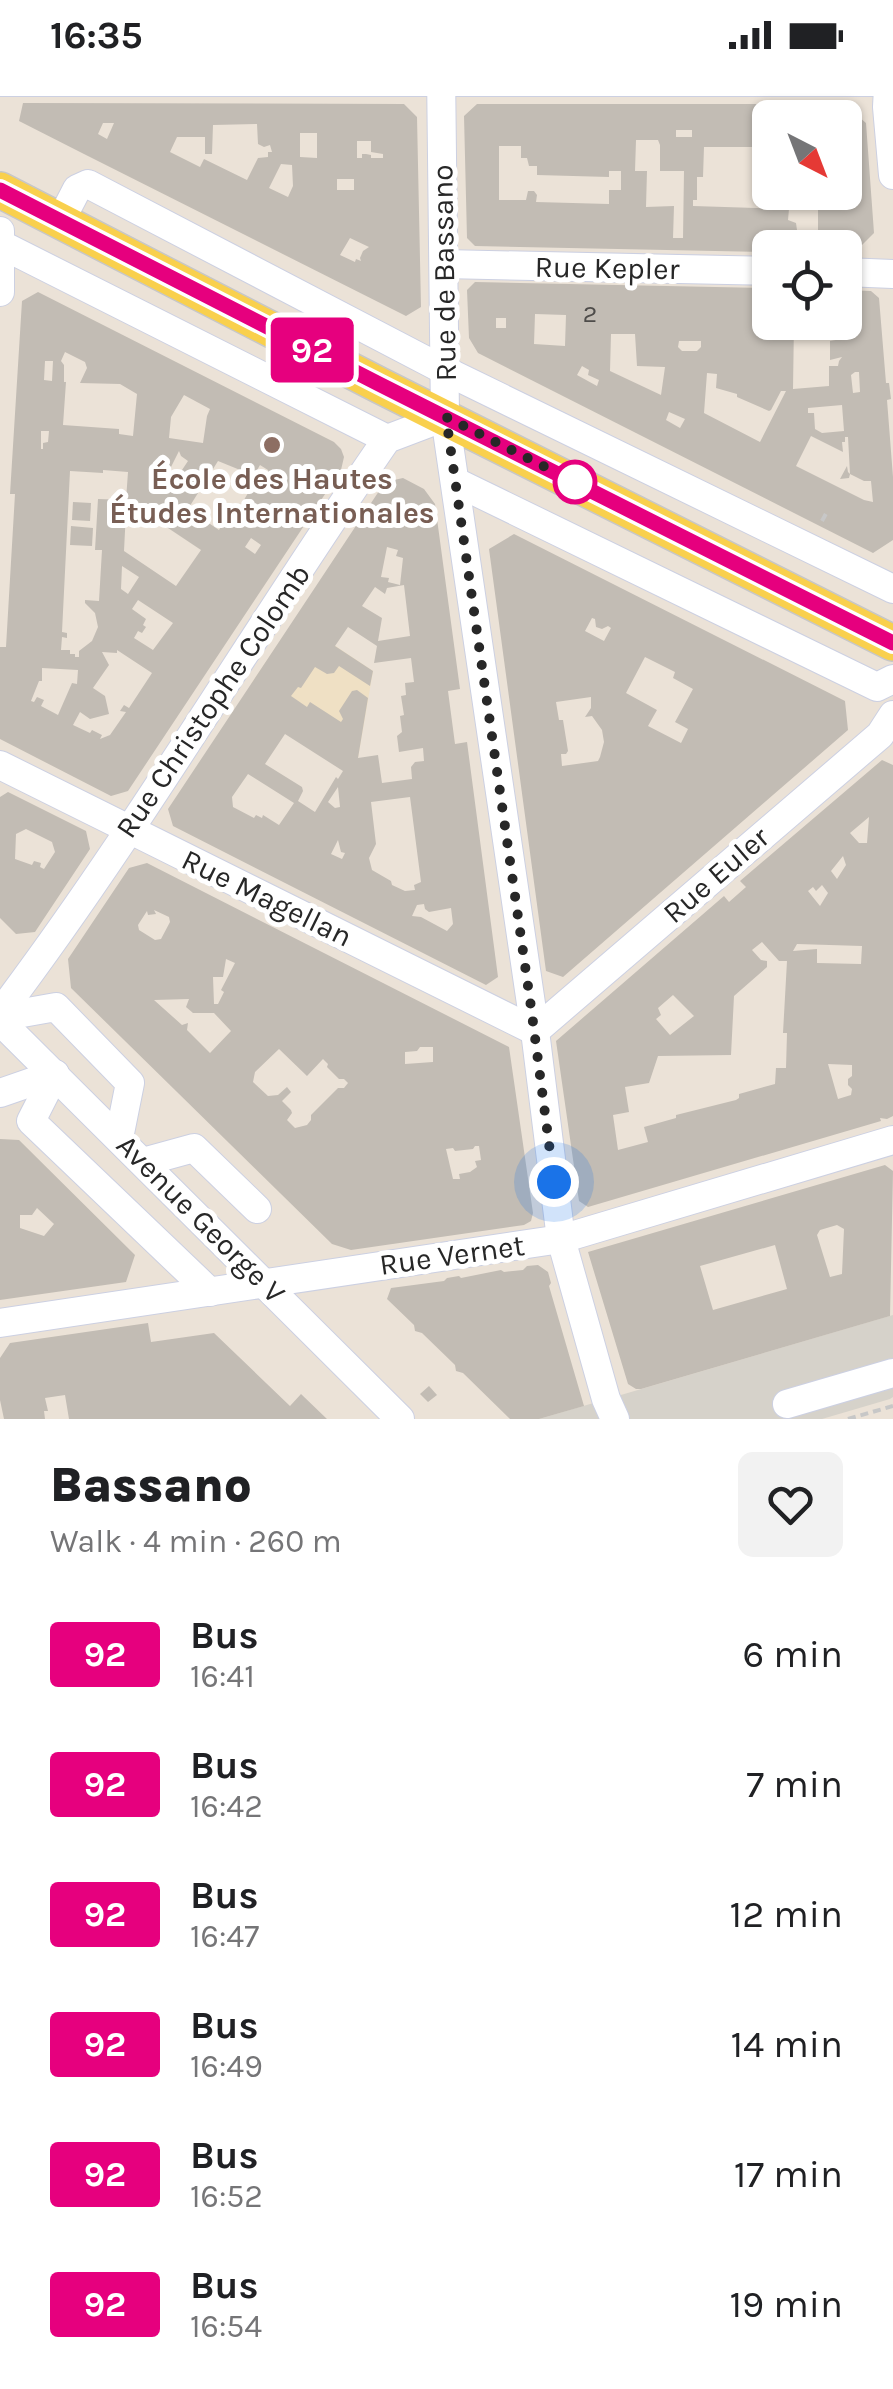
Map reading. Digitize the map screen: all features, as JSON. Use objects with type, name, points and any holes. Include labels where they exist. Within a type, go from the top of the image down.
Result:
[{"type":"main road","points":[[0,190],[893,643]]},
{"type":"street","points":[[0,82],[441,76],[890,78],[887,107],[893,175]]},
{"type":"street","name":"Rue de Bassano","points":[[441,76],[446,417],[561,1239],[615,1419]]},
{"type":"street","points":[[60,220],[76,189],[88,184],[444,370],[893,590]]},
{"type":"street","points":[[0,230],[0,292]]},
{"type":"street","points":[[1,244],[387,439],[446,417]]},
{"type":"street","name":"Rue Kepler","points":[[444,264],[752,271]]},
{"type":"street","points":[[862,273],[893,274]]},
{"type":"street","name":"Rue Christophe Colomb","points":[[0,1017],[387,439]]},
{"type":"street","points":[[456,482],[876,687],[893,679]]},
{"type":"street","name":"Rue Euler","points":[[534,1030],[880,735],[893,715]]},
{"type":"street","name":"Rue Magellan","points":[[0,764],[534,1030]]},
{"type":"street","points":[[0,1017],[56,1007],[62,1013],[130,1083],[119,1138]]},
{"type":"street","name":"Avenue George V","points":[[0,1017],[400,1419]]},
{"type":"street","points":[[0,1093],[56,1074]]},
{"type":"street","points":[[56,1074],[31,1122],[210,1292]]},
{"type":"street","name":"Rue Vernet","points":[[0,1323],[561,1239],[893,1140]]},
{"type":"street","points":[[143,1162],[194,1148],[257,1209]]},
{"type":"street","points":[[787,1404],[893,1373]]},
{"type":"path","points":[[822,522],[828,510]]},
{"type":"path","points":[[848,1419],[893,1406]]},
{"type":"shaded area","points":[[295,619],[373,671],[358,758],[251,684]]},
{"type":"shaded area","points":[[893,1315],[893,1397],[822,1419],[539,1419]]},
{"type":"building","points":[[23,103],[404,104],[417,117],[421,307],[406,316],[19,121]],"holes":[[[103,123],[114,123],[107,139],[98,134]],[[257,124],[258,144],[270,145],[272,152],[268,152],[268,157],[258,158],[247,180],[204,159],[200,167],[170,152],[177,137],[205,137],[205,154],[212,154],[213,125]],[[300,133],[317,133],[317,158],[300,157]],[[357,141],[371,141],[371,152],[383,154],[383,158],[366,154],[357,158]],[[281,164],[292,165],[293,186],[288,197],[269,188]],[[337,179],[354,179],[354,190],[337,190]],[[350,238],[369,247],[363,251],[361,261],[340,255]]]},
{"type":"building","points":[[477,104],[752,104],[752,147],[704,147],[703,177],[697,177],[697,200],[693,200],[693,206],[789,210],[788,220],[796,223],[797,230],[752,230],[752,252],[475,246],[467,238],[464,116]],"holes":[[[676,130],[692,130],[692,137],[676,137]],[[636,140],[658,140],[660,171],[684,171],[683,238],[673,238],[674,206],[646,207],[647,171],[635,171]],[[499,146],[521,146],[521,158],[527,158],[529,166],[537,166],[537,175],[609,177],[609,171],[621,171],[621,190],[609,190],[609,204],[536,202],[534,191],[528,191],[526,200],[499,200]]]},
{"type":"building","points":[[862,120],[866,123],[874,233],[862,245],[862,230],[818,230],[818,210],[862,210]]},
{"type":"building","points":[[475,282],[752,288],[752,340],[794,340],[793,389],[829,386],[829,366],[838,366],[842,357],[830,360],[830,341],[862,340],[862,291],[871,291],[879,298],[886,383],[891,399],[887,400],[893,540],[873,553],[478,353],[469,338],[467,290]],"holes":[[[535,314],[566,315],[565,346],[534,344]],[[496,318],[506,318],[506,328],[496,328]],[[611,334],[635,334],[637,366],[665,367],[661,395],[610,371]],[[679,341],[701,341],[697,351],[682,351]],[[582,366],[589,370],[588,375],[599,380],[597,386],[577,375]],[[859,372],[860,392],[853,393],[851,375]],[[707,373],[717,374],[716,388],[769,411],[781,391],[786,391],[760,442],[704,413]],[[842,405],[844,431],[822,433],[815,429],[814,413],[808,413],[808,408]],[[669,412],[685,419],[680,428],[666,420]],[[811,436],[843,452],[842,442],[848,437],[850,474],[871,481],[873,502],[796,466]]]},
{"type":"building","points":[[38,292],[334,442],[344,457],[341,470],[128,791],[111,796],[0,739],[0,647],[6,647],[15,494],[10,494],[22,301]],"holes":[[[65,352],[85,362],[87,368],[80,383],[120,384],[137,394],[133,436],[119,434],[119,429],[63,425],[61,361]],[[45,361],[53,361],[52,381],[44,380]],[[184,395],[210,409],[203,443],[169,438],[171,417]],[[41,431],[49,431],[48,442],[41,449]],[[179,451],[188,461],[176,474],[174,483],[164,477]],[[218,461],[250,474],[260,465],[268,470],[270,479],[265,486],[254,483],[229,525],[222,525],[219,530],[188,509]],[[70,471],[128,472],[126,500],[98,499],[95,550],[102,550],[99,601],[85,600],[95,613],[98,627],[92,641],[79,651],[79,657],[70,654],[70,650],[61,650],[62,637],[67,638],[67,633],[62,632]],[[126,511],[144,512],[201,550],[176,586],[124,551]],[[251,538],[261,545],[255,554],[245,547]],[[122,566],[139,577],[128,594],[121,589]],[[138,600],[173,623],[153,650],[134,638],[138,631],[142,633],[146,627],[146,619],[132,609]],[[117,650],[152,673],[129,708],[124,705],[120,711],[126,712],[110,735],[100,739],[102,735],[73,725],[80,712],[90,719],[109,714],[105,696],[93,688],[109,665],[102,652]],[[42,668],[78,670],[77,684],[72,683],[58,715],[41,706],[44,700],[37,697],[31,701],[42,681]]]},
{"type":"building","points":[[403,478],[424,489],[435,504],[460,689],[448,691],[455,744],[467,742],[498,977],[486,985],[173,826],[168,809],[385,482]],"holes":[[[387,547],[398,550],[396,556],[403,558],[400,585],[388,582],[389,578],[381,577]],[[404,585],[410,636],[378,641],[382,618],[362,606],[375,587],[385,594],[387,588]],[[348,627],[377,646],[374,663],[411,658],[414,682],[405,683],[406,695],[401,696],[402,732],[397,736],[399,752],[423,748],[424,761],[411,767],[412,779],[382,783],[378,755],[358,758],[368,698],[357,690],[352,691],[339,711],[341,722],[310,702],[307,707],[291,696],[315,667],[327,674],[334,673],[339,666],[370,686],[373,671],[335,646]],[[285,734],[343,771],[315,812],[298,801],[302,787],[265,764]],[[248,774],[294,803],[279,825],[263,815],[254,818],[233,807],[232,797]],[[338,787],[340,807],[328,802]],[[410,797],[421,882],[414,885],[415,890],[405,891],[392,885],[372,870],[369,858],[376,844],[371,802]],[[338,840],[341,852],[345,853],[342,859],[331,854]],[[424,904],[429,912],[451,908],[453,924],[447,931],[412,916],[417,905]]]},
{"type":"building","points":[[73,502],[91,503],[90,521],[72,520]]},
{"type":"building","points":[[71,526],[93,528],[92,546],[70,545]]},
{"type":"building","points":[[514,534],[845,701],[848,730],[563,977],[546,971],[489,549]],"holes":[[[592,618],[596,627],[611,628],[604,641],[585,631]],[[645,657],[675,672],[673,678],[693,689],[675,722],[688,729],[681,743],[648,726],[657,710],[626,693]],[[591,697],[591,708],[585,717],[592,716],[602,730],[604,742],[598,761],[562,766],[561,754],[568,751],[556,702]]]},
{"type":"building","points":[[882,760],[893,765],[893,1116],[588,1207],[579,1201],[556,1041],[724,896],[729,902],[746,887],[740,881]],"holes":[[[869,817],[867,843],[859,843],[850,833]],[[843,856],[846,865],[837,879],[831,871]],[[822,885],[828,893],[820,906],[808,891],[813,887],[816,891]],[[762,942],[779,961],[787,961],[783,1033],[787,1033],[786,1068],[776,1068],[775,1084],[739,1094],[736,1100],[644,1127],[648,1142],[618,1150],[613,1115],[629,1112],[625,1087],[649,1083],[658,1056],[731,1055],[734,996],[767,967],[767,961],[752,950]],[[797,944],[862,946],[861,964],[817,963],[817,949],[793,951]],[[673,995],[694,1016],[670,1035],[656,1019],[661,1015],[658,1008]],[[828,1064],[852,1065],[852,1076],[848,1079],[851,1095],[838,1099]]]},
{"type":"building","points":[[8,792],[86,831],[90,849],[35,932],[16,934],[0,918],[0,797]],"holes":[[[26,829],[52,842],[55,852],[44,869],[41,863],[34,861],[32,865],[15,859],[16,834]]]},
{"type":"building","points":[[147,863],[509,1047],[531,1221],[351,1250],[332,1244],[71,988],[68,959],[129,868]],"holes":[[[154,910],[169,917],[170,922],[161,939],[155,940],[139,930],[138,925],[147,911],[148,915],[156,914]],[[226,959],[235,963],[218,1004],[214,1004],[213,977],[223,977]],[[189,999],[186,1007],[193,1013],[214,1013],[231,1031],[210,1053],[187,1030],[188,1023],[182,1025],[154,1000]],[[420,1047],[433,1047],[433,1062],[405,1064],[405,1052]],[[279,1049],[307,1076],[323,1059],[339,1079],[348,1083],[311,1115],[307,1125],[295,1128],[287,1120],[291,1110],[282,1101],[291,1092],[287,1087],[278,1095],[268,1096],[253,1082],[255,1072]],[[479,1146],[481,1160],[475,1161],[477,1167],[459,1174],[460,1179],[453,1179],[446,1149]]]},
{"type":"building","points":[[0,1139],[19,1140],[135,1255],[126,1282],[0,1300]],"holes":[[[37,1208],[54,1224],[44,1236],[20,1228],[20,1215],[32,1215]]]},
{"type":"building","points":[[885,1165],[893,1171],[890,1316],[641,1389],[628,1384],[588,1252]],"holes":[[[837,1225],[844,1229],[842,1274],[830,1277],[817,1235],[820,1230]],[[775,1245],[787,1289],[713,1310],[700,1266]]]},
{"type":"building","points":[[538,1265],[548,1272],[584,1406],[539,1419],[510,1419],[463,1373],[456,1371],[455,1365],[422,1333],[415,1331],[414,1325],[387,1299],[391,1288]]},
{"type":"building","points":[[148,1323],[151,1342],[214,1333],[290,1406],[301,1394],[327,1419],[69,1419],[65,1395],[45,1398],[45,1419],[4,1419],[0,1358],[10,1343]]},
{"type":"building","points":[[429,1386],[437,1395],[428,1402],[420,1394]]},
{"type":"bus line","name":"92","points":[[0,190],[893,643]]},
{"type":"place","name":"École des Hautes Études Internationales","points":[[272,445]]},
{"type":"route","points":[[554,1182],[446,417],[587,488],[575,482]]}]
